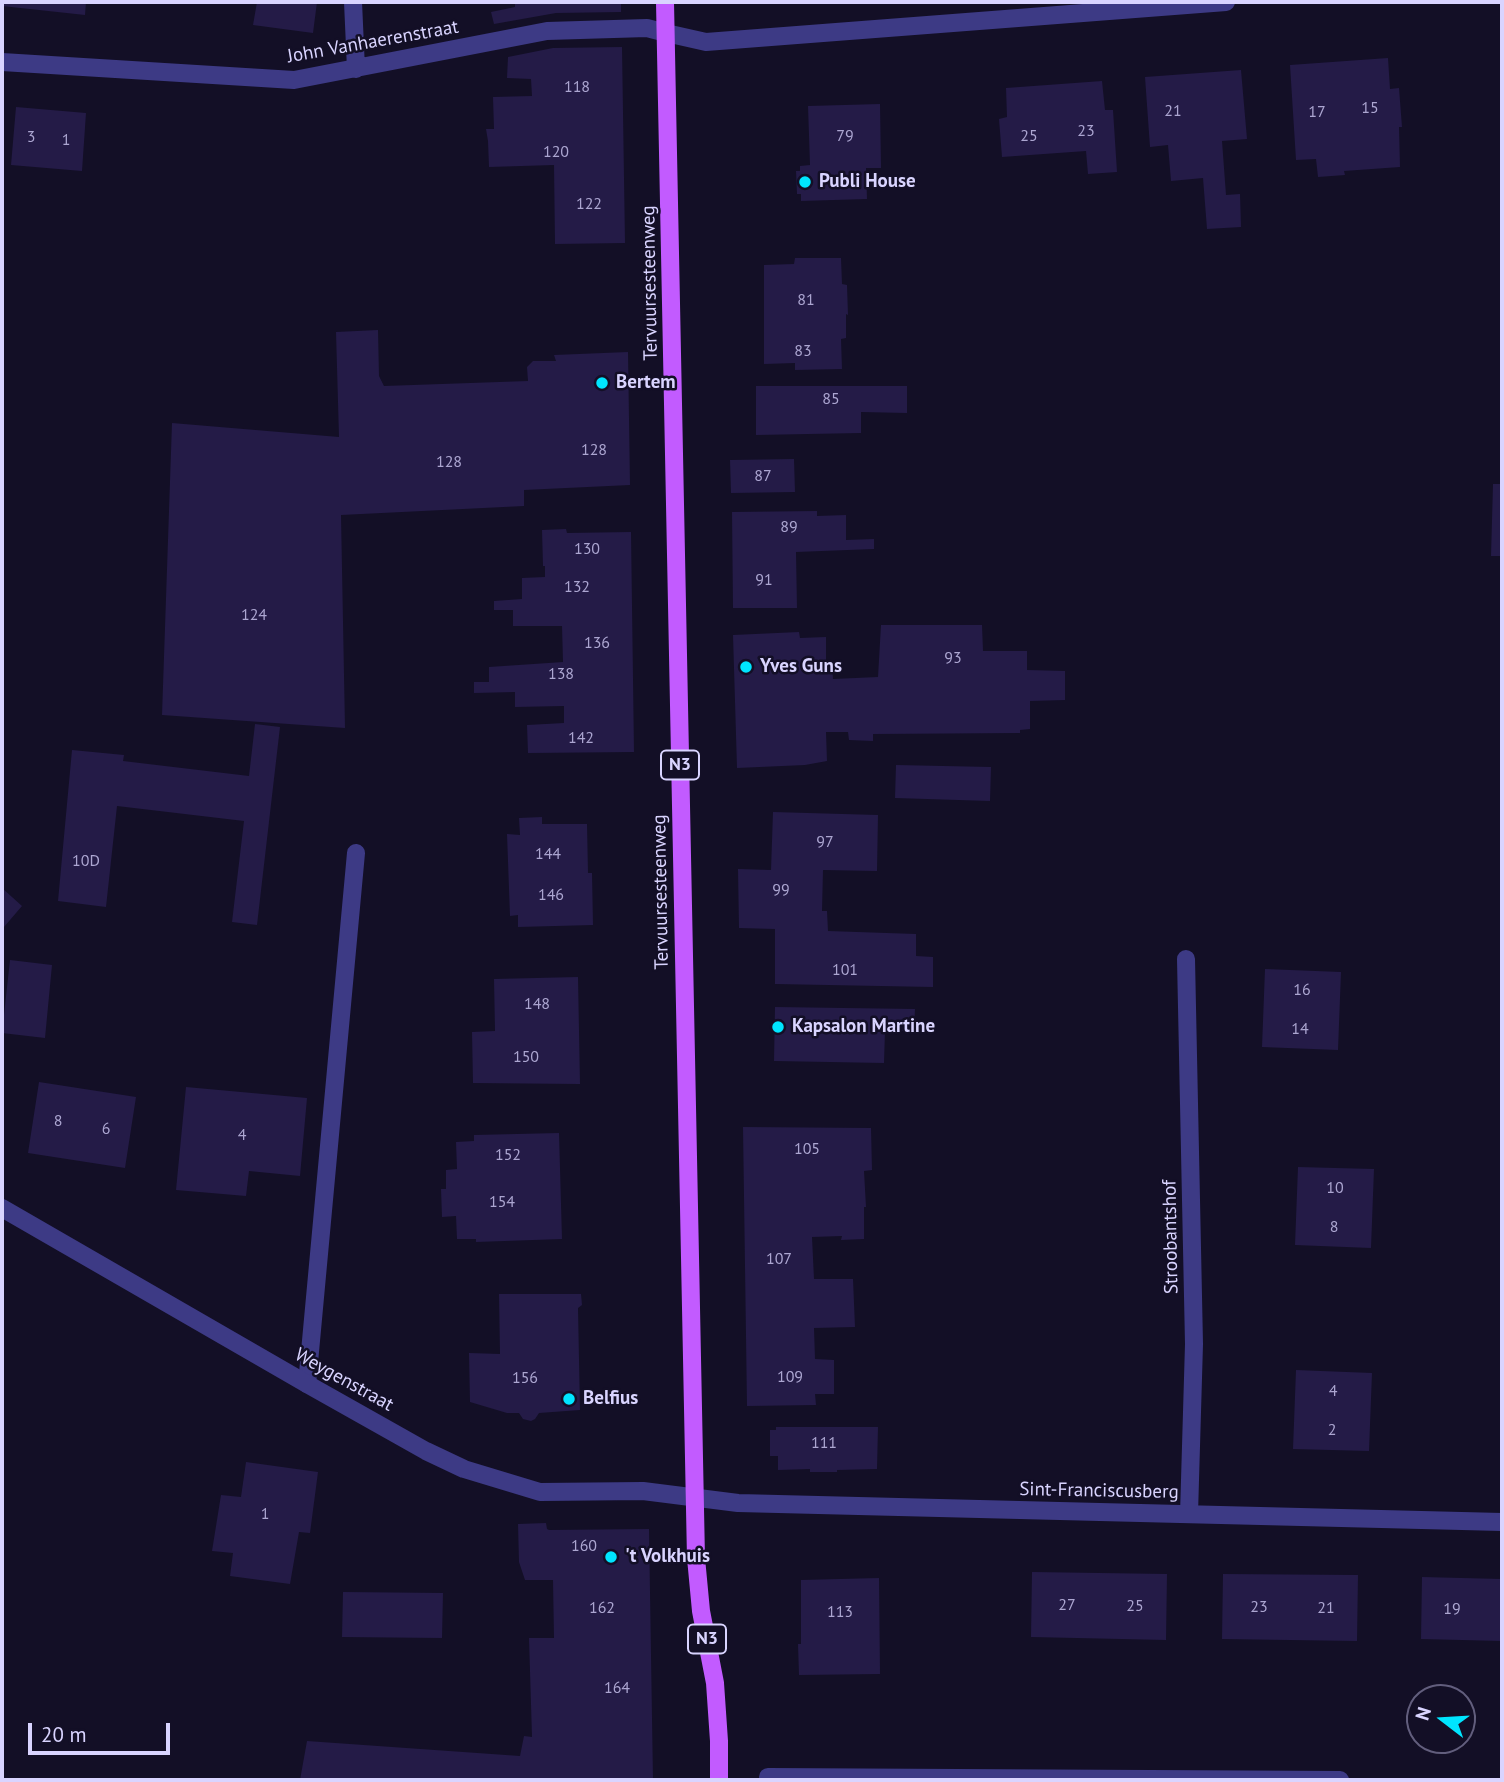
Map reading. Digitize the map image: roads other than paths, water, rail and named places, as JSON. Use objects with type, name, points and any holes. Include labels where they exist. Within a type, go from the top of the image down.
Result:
[{"type":"main road","name":"Tervuursesteenweg","points":[[665,2],[694,1497],[700,1598],[715,1683],[719,1780]]},
{"type":"street","points":[[353,2],[356,69]]},
{"type":"street","name":"John Vanhaerenstraat","points":[[2,62],[294,80],[547,31],[647,28],[706,42],[1226,2]]},
{"type":"street","points":[[307,1384],[356,853]]},
{"type":"street","name":"Stroobantshof","points":[[1186,959],[1194,1344],[1189,1514]]},
{"type":"street","name":"Weygenstraat","points":[[2,1208],[307,1384],[426,1451],[464,1469],[540,1492],[627,1491],[694,1497]]},
{"type":"street","name":"Sint-Franciscusberg","points":[[694,1497],[738,1503],[1502,1522]]},
{"type":"street","points":[[768,1777],[1340,1780]]},
{"type":"place","name":"Publi House","points":[[805,182]]},
{"type":"place","name":"Bertem","points":[[602,383]]},
{"type":"place","name":"Yves Guns","points":[[746,667]]},
{"type":"place","name":"Kapsalon Martine","points":[[778,1027]]},
{"type":"place","name":"Belfius","points":[[569,1399]]},
{"type":"place","name":"'t Volkhuis","points":[[611,1557]]}]
